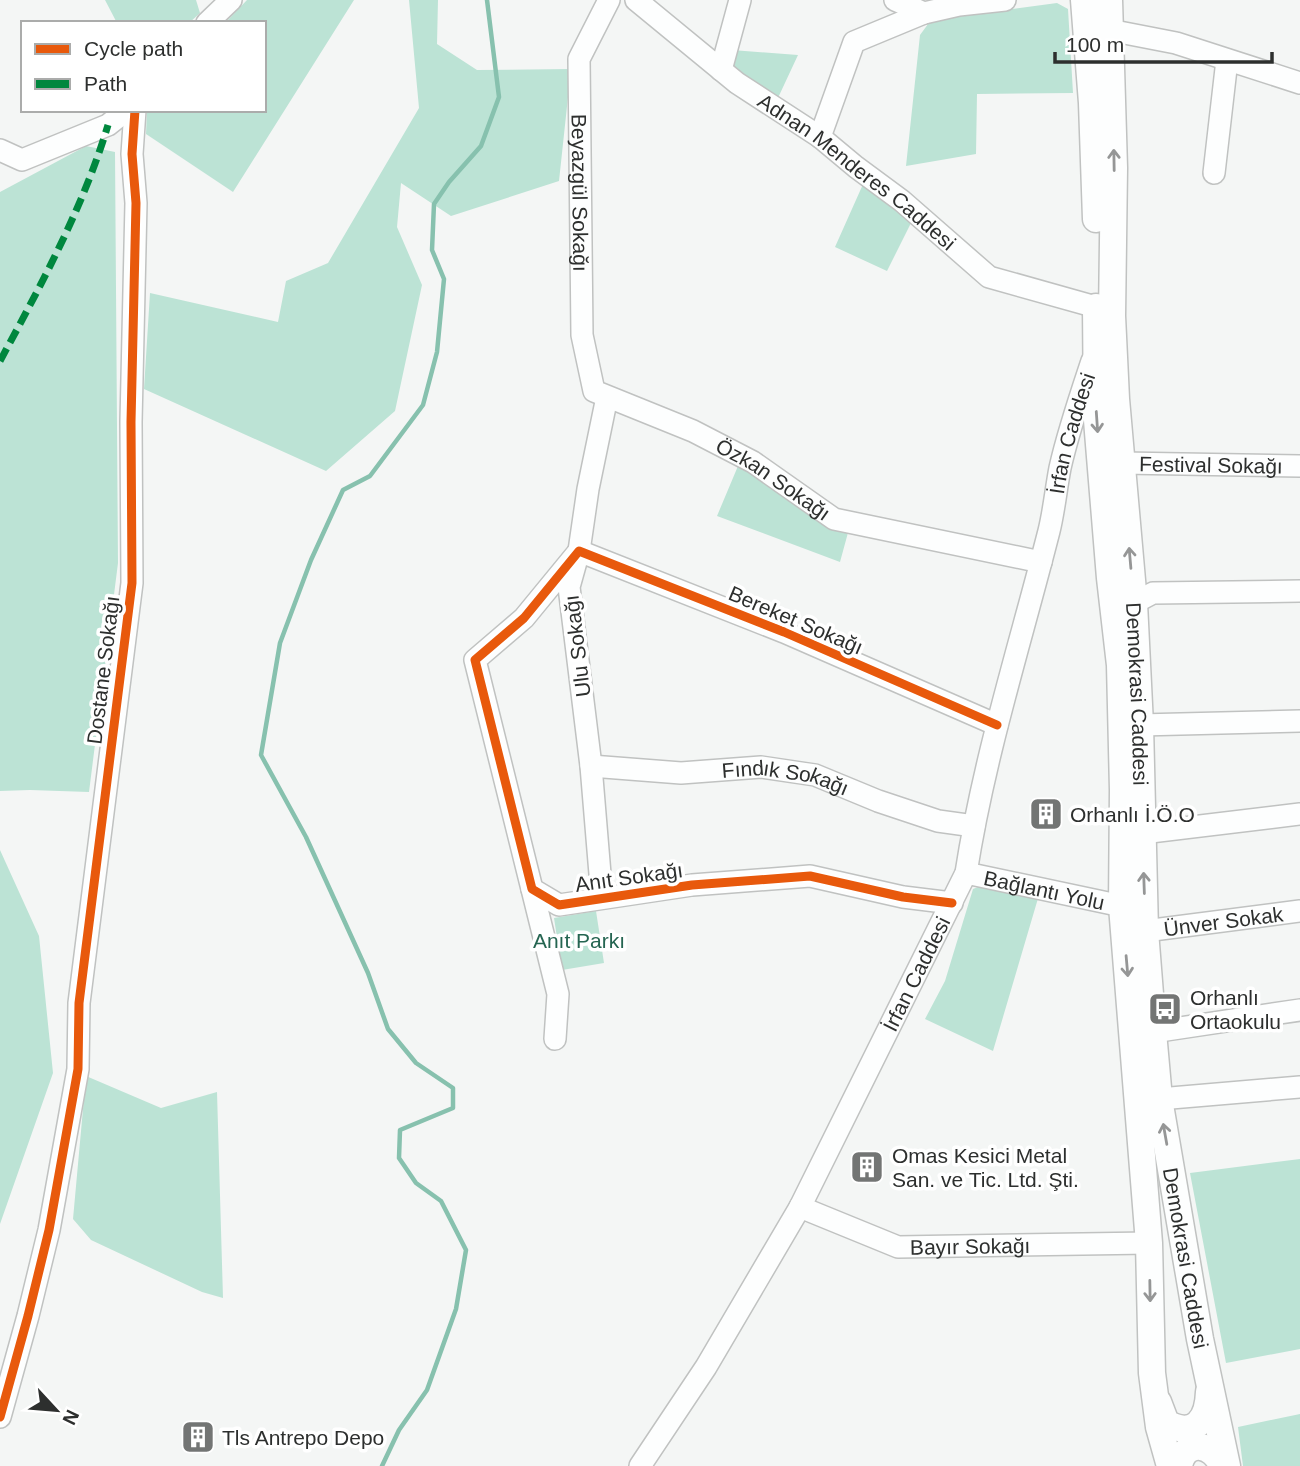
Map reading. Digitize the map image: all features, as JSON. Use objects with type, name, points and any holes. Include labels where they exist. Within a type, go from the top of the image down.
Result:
[{"type":"main road","name":"Demokrasi Caddesi","points":[[1103,7],[1096,197],[1097,420],[1120,665],[1122,906],[1149,1243],[1152,1373],[1159,1427],[1170,1466]]},
{"type":"main road","name":"Demokrasi Caddesi","points":[[1103,7],[1114,168],[1112,316],[1134,603],[1145,931],[1153,1032],[1159,1099],[1225,1466]]},
{"type":"main road","points":[[1152,1373],[1160,1411],[1166,1423],[1182,1429],[1199,1424],[1206,1415],[1208,1375]]},
{"type":"main road","points":[[1179,1466],[1185,1451],[1202,1446],[1211,1450],[1225,1466]]},
{"type":"street","points":[[209,21],[230,0]]},
{"type":"street","name":"Beyazgül Sokağı","points":[[601,394],[582,335],[579,59],[609,0]]},
{"type":"street","name":"Adnan Menderes Caddesi","points":[[636,0],[720,70],[820,137],[902,201],[989,277],[1096,307]]},
{"type":"street","points":[[720,70],[740,0]]},
{"type":"street","points":[[895,0],[924,13]]},
{"type":"street","points":[[820,137],[854,42],[924,13],[959,5],[1006,0]]},
{"type":"street","points":[[1103,7],[1176,43],[1300,83]]},
{"type":"street","points":[[1214,173],[1227,60]]},
{"type":"street","points":[[0,150],[22,160],[108,125],[124,112]]},
{"type":"street","name":"Dostane Sokağı","points":[[0,1417],[48,1230],[78,1069],[81,990],[132,583],[131,422],[136,203],[132,154],[135,112]]},
{"type":"street","name":"İrfan Caddesi","points":[[640,1466],[706,1367],[800,1207],[967,873],[974,826],[997,725],[1041,562],[1072,420],[1095,354]]},
{"type":"street","name":"Ulu Sokağı","points":[[601,394],[579,551],[569,587],[591,766],[602,898]]},
{"type":"street","name":"Özkan Sokağı","points":[[601,394],[692,431],[753,462],[834,519],[1041,562]]},
{"type":"street","name":"Festival Sokağı","points":[[1122,463],[1300,466]]},
{"type":"street","points":[[555,1039],[558,994],[475,660],[524,618],[579,551]]},
{"type":"street","name":"Bereket Sokağı","points":[[579,551],[784,632],[997,725]]},
{"type":"street","points":[[1134,603],[1153,593],[1300,590]]},
{"type":"street","points":[[1140,725],[1300,721]]},
{"type":"street","name":"Fındık Sokağı","points":[[591,766],[681,773],[761,767],[815,775],[877,801],[938,821],[974,826]]},
{"type":"street","points":[[1142,833],[1300,814]]},
{"type":"street","name":"Bağlantı Yolu","points":[[967,873],[1122,906]]},
{"type":"street","name":"Anıt Sokağı","points":[[532,889],[559,905],[692,885],[810,876],[903,897],[952,903]]},
{"type":"street","name":"Ünver Sokak","points":[[1145,931],[1300,911]]},
{"type":"street","points":[[1153,1032],[1300,1010]]},
{"type":"street","points":[[1159,1099],[1300,1087]]},
{"type":"street","name":"Bayır Sokağı","points":[[800,1207],[898,1247],[1149,1243]]},
{"type":"green space","points":[[105,0],[196,0],[200,13],[191,21],[116,21]]},
{"type":"green space","points":[[247,0],[354,0],[233,192],[146,134],[147,112],[266,112],[266,21],[227,21]]},
{"type":"green space","points":[[409,0],[438,0],[437,44],[477,70],[571,69],[559,181],[451,216],[401,183],[397,227],[422,285],[395,411],[326,471],[144,389],[150,293],[278,322],[286,281],[328,263],[419,108]]},
{"type":"green space","points":[[1057,3],[1068,9],[1073,93],[977,94],[976,154],[906,166],[920,35],[931,20]]},
{"type":"green space","points":[[732,50],[798,55],[777,100],[729,62]]},
{"type":"green space","points":[[86,146],[115,152],[118,563],[89,792],[0,791],[0,192]]},
{"type":"green space","points":[[864,182],[913,219],[887,271],[835,247]]},
{"type":"green space","points":[[738,466],[836,525],[849,529],[840,562],[717,516]]},
{"type":"green space","points":[[0,850],[39,936],[53,1073],[0,1224]]},
{"type":"green space","points":[[983,885],[1039,895],[993,1051],[925,1019],[945,981],[973,889]]},
{"type":"green space","name":"Anıt Parkı","points":[[596,911],[604,963],[562,970],[554,918]]},
{"type":"green space","points":[[86,1076],[161,1108],[217,1092],[223,1298],[202,1292],[91,1240],[73,1219]]},
{"type":"green space","points":[[1300,1159],[1300,1349],[1226,1363],[1190,1173]]},
{"type":"green space","points":[[1300,1414],[1300,1466],[1243,1466],[1238,1427]]},
{"type":"waterway","points":[[382,1466],[399,1430],[427,1390],[456,1309],[466,1250],[441,1201],[416,1183],[399,1158],[400,1130],[453,1108],[453,1088],[416,1063],[388,1029],[368,973],[306,837],[261,755],[280,643],[311,560],[343,490],[370,476],[423,405],[437,352],[444,279],[432,250],[434,204],[449,182],[481,146],[499,97],[487,0]]},
{"type":"marked path","points":[[0,361],[74,216],[108,125]]},
{"type":"cycle path","points":[[0,1417],[49,1230],[78,1069],[79,1003],[132,583],[131,422],[136,203],[132,154],[135,112]]},
{"type":"cycle path","points":[[952,903],[903,897],[810,876],[692,885],[559,905],[532,889],[475,660],[524,618],[579,551],[784,632],[997,725]]},
{"type":"place","name":"Orhanlı İ.Ö.O","points":[[1046,814]]},
{"type":"place","name":"Orhanlı Ortaokulu","points":[[1165,1009]]},
{"type":"place","name":"Omas Kesici Metal San. ve Tic. Ltd. Şti.","points":[[867,1167]]},
{"type":"place","name":"Tls Antrepo Depo","points":[[198,1437]]}]
